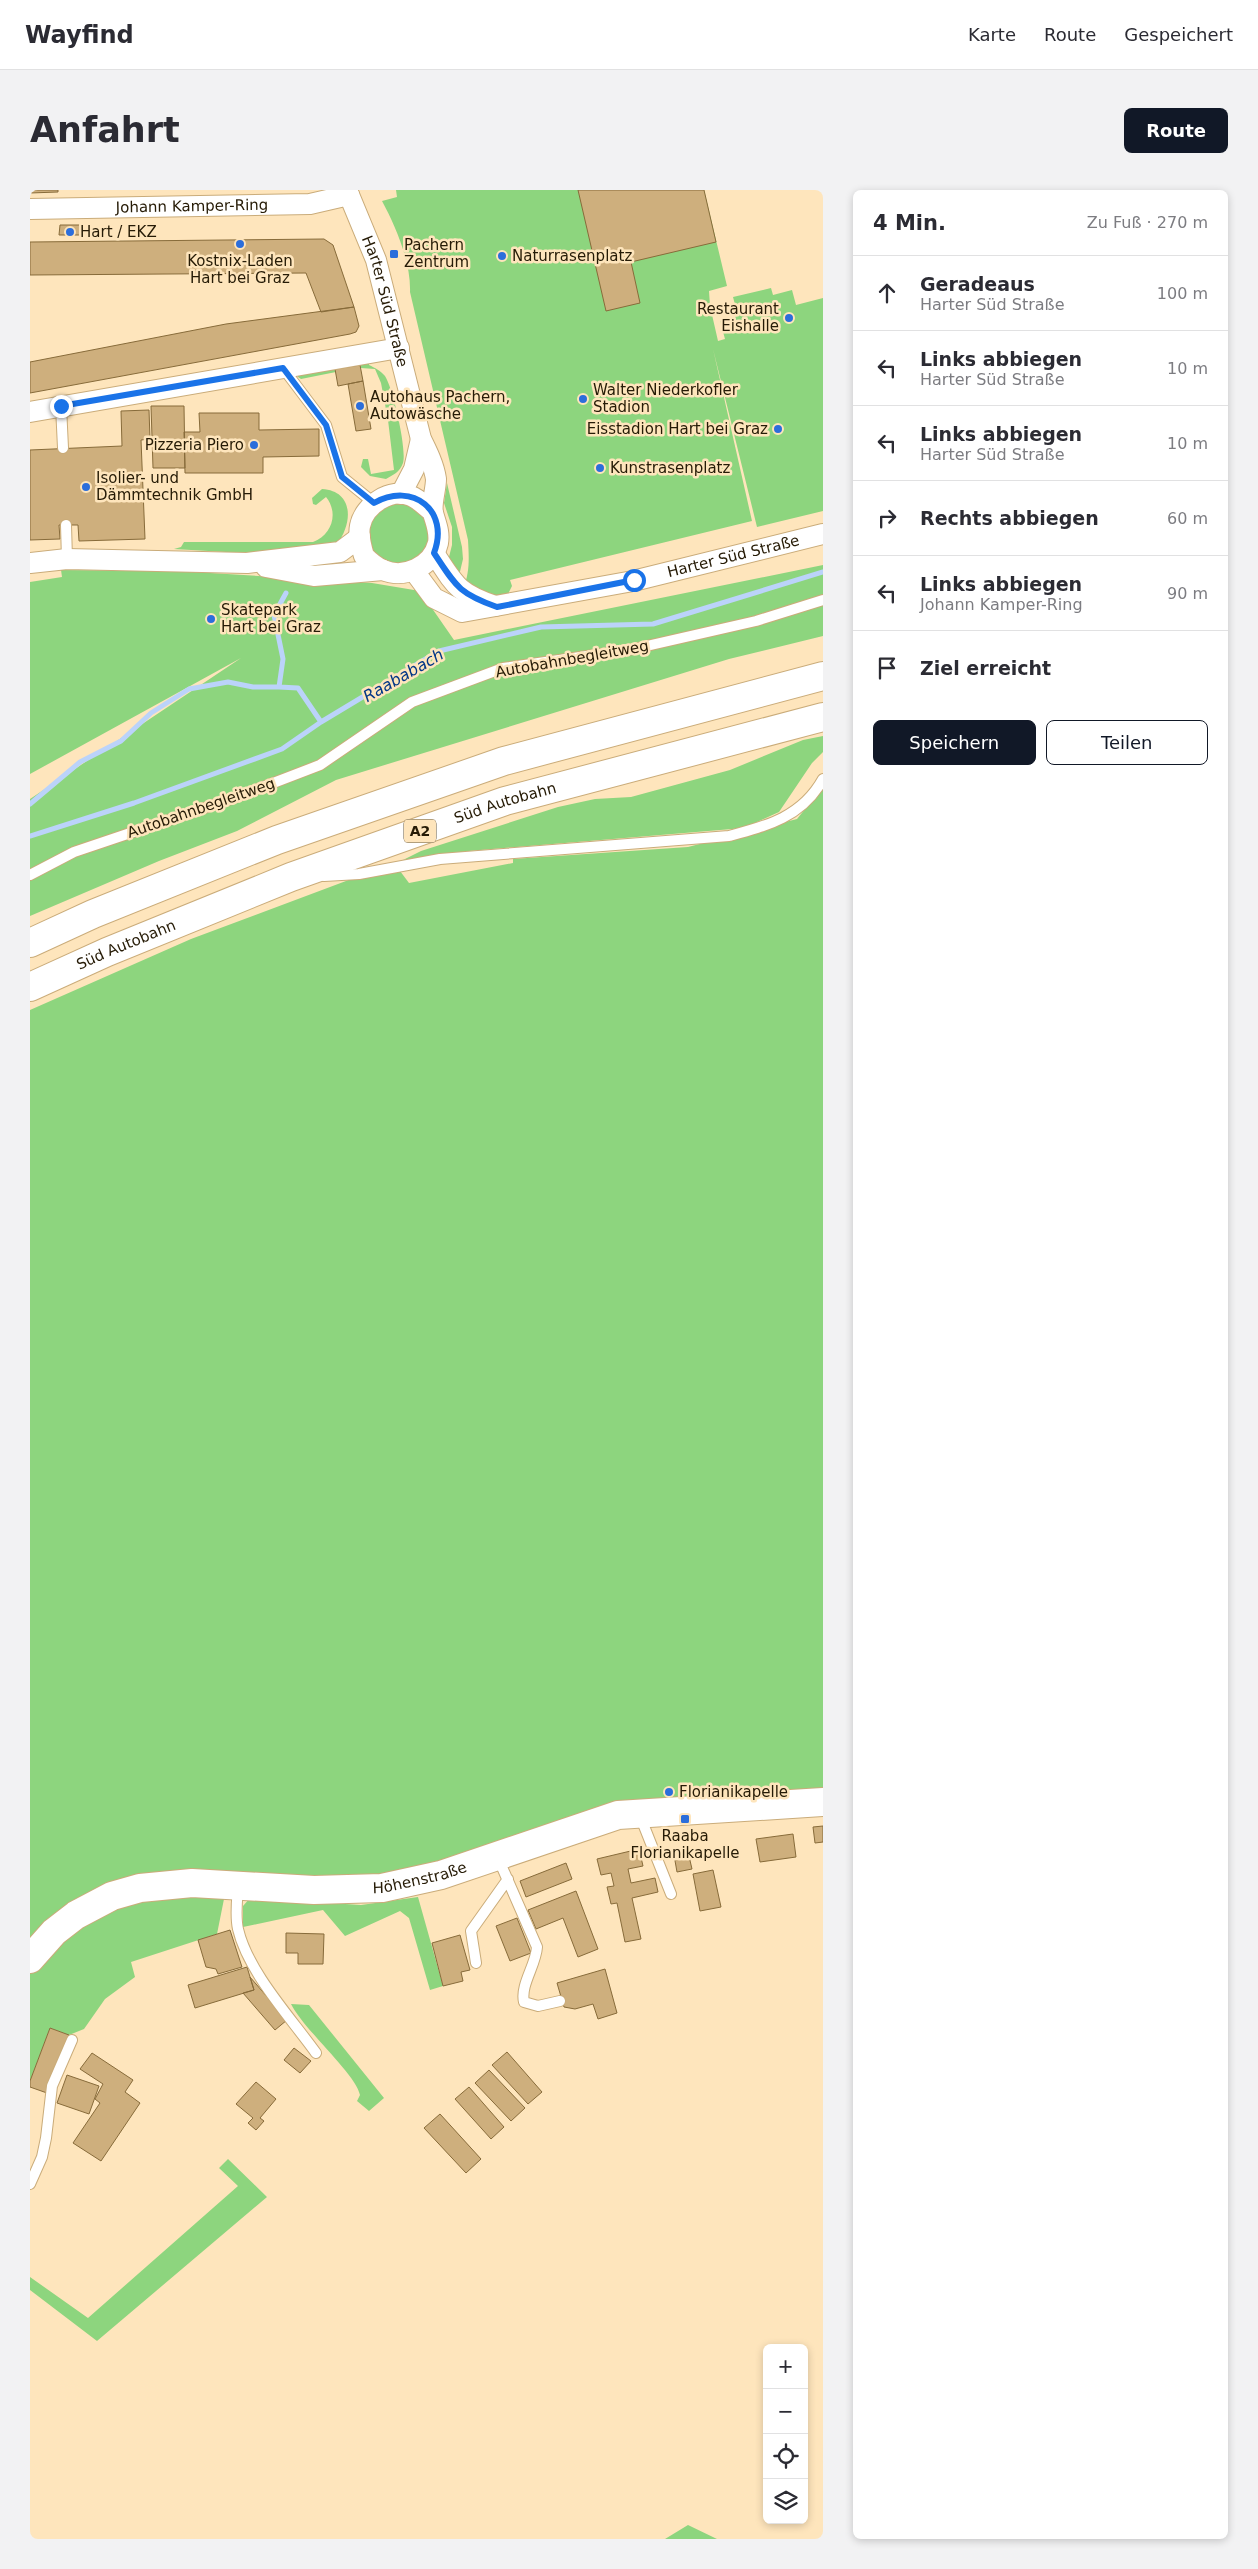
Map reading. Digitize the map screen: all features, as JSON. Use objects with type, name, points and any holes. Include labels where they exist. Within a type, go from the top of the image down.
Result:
[{"type":"main road","name":"A2","points":[[30,943],[93,914],[277,840],[504,762],[823,676]]},
{"type":"main road","name":"Süd Autobahn","points":[[30,987],[107,952],[291,877],[505,801],[823,717]]},
{"type":"main road","name":"Höhenstraße","points":[[30,1959],[63,1924],[112,1896],[140,1888],[177,1884],[314,1890],[382,1888],[442,1876],[503,1868],[586,1824],[618,1815],[823,1802]]},
{"type":"street","name":"Johann Kamper-Ring","points":[[30,209],[310,204],[348,192]]},
{"type":"street","name":"Harter Süd Straße","points":[[348,192],[376,260],[421,439],[436,479],[433,512],[438,526],[438,543],[434,553]]},
{"type":"street","points":[[30,412],[399,348]]},
{"type":"street","name":"Harter Süd Straße","points":[[401,494],[414,469],[421,439]]},
{"type":"street","points":[[383,570],[364,556],[360,537],[360,524],[374,503],[386,496],[401,494],[411,496],[433,512]]},
{"type":"street","name":"Harter Süd Straße","points":[[414,570],[434,598],[462,612],[634,580],[823,534]]},
{"type":"street","points":[[30,562],[67,559],[247,563],[340,552],[360,537]]},
{"type":"street","points":[[247,563],[314,576],[383,570],[397,573],[414,570],[424,564],[434,553],[458,589],[478,600],[497,607]]},
{"type":"lane","points":[[283,368],[326,425],[342,477],[374,503]]},
{"type":"lane","points":[[61,406],[63,448]]},
{"type":"lane","points":[[66,525],[67,559]]},
{"type":"lane","name":"Autobahnbegleitweg","points":[[30,875],[74,852],[234,798],[320,765],[412,702],[503,668],[629,650],[756,621],[823,600]]},
{"type":"lane","points":[[291,877],[359,874],[440,858],[729,836],[771,825],[799,809],[823,779]]},
{"type":"lane","points":[[638,1813],[671,1894]]},
{"type":"lane","points":[[476,1963],[470,1931],[503,1868]]},
{"type":"lane","points":[[503,1868],[538,1947],[522,1996],[524,2002],[538,2006],[560,2001]]},
{"type":"lane","points":[[238,1886],[236,1919],[238,1930],[249,1956],[316,2053]]},
{"type":"lane","points":[[30,2184],[42,2157],[52,2086],[72,2040]]},
{"type":"green space","name":"Walter Niederkofler Stadion","points":[[396,190],[704,190],[727,286],[709,291],[710,306],[718,341],[725,339],[720,321],[738,316],[733,297],[771,288],[773,295],[792,290],[796,305],[823,298],[823,511],[757,527],[713,349],[752,521],[510,580],[512,586],[508,594],[494,597],[463,589],[468,571],[468,540],[410,292],[410,281],[405,257],[397,233],[382,201],[397,197]]},
{"type":"green space","points":[[369,362],[369,365],[377,369],[385,376],[388,383],[395,405],[403,446],[402,466],[394,475],[386,479],[370,476],[361,467],[363,459],[368,459],[371,474],[394,470],[388,420],[381,383],[375,369],[361,368],[360,365],[335,369],[336,372],[301,379],[298,377],[298,374]]},
{"type":"green space","points":[[447,483],[462,547],[463,559],[457,584],[448,561],[452,545],[452,527],[444,503]]},
{"type":"green space","points":[[322,489],[340,495],[347,509],[346,527],[337,544],[279,555],[174,549],[181,547],[184,542],[313,542],[320,539],[329,529],[333,516],[330,503],[326,497],[316,505],[313,504],[312,498]]},
{"type":"green space","points":[[402,502],[415,509],[424,518],[428,529],[428,540],[425,550],[417,559],[406,565],[392,566],[372,555],[367,523],[381,507]]},
{"type":"green space","points":[[823,565],[823,636],[729,659],[336,780],[237,831],[159,861],[30,916],[30,799],[241,658],[30,774],[30,582],[62,577],[61,570],[177,571],[372,583],[420,591],[454,640]]},
{"type":"green space","points":[[823,736],[823,752],[812,763],[779,812],[744,828],[469,851],[403,860],[421,851],[558,807],[595,799],[631,797],[730,770],[803,740]]},
{"type":"green space","points":[[823,787],[823,1794],[685,1798],[414,1881],[192,1875],[30,1943],[30,1010],[191,939],[394,863],[409,883],[513,863],[513,859],[688,847],[797,819]]},
{"type":"green space","points":[[225,1894],[217,1934],[131,1962],[135,1977],[105,1999],[84,2029],[69,2035],[50,2028],[30,2081],[30,1968],[70,1928],[142,1897]]},
{"type":"green space","points":[[418,1897],[443,1986],[430,1990],[409,1918],[400,1911],[345,1936],[323,1910],[243,1927],[243,1906],[250,1898],[361,1905]]},
{"type":"green space","points":[[291,2004],[309,2005],[384,2098],[369,2111],[357,2101],[360,2095],[349,2076]]},
{"type":"green space","points":[[228,2159],[267,2197],[97,2341],[30,2290],[30,2277],[88,2318],[238,2186],[219,2168]]},
{"type":"green space","points":[[688,2525],[717,2539],[665,2539]]},
{"type":"building","points":[[30,190],[58,190],[58,192],[30,193]]},
{"type":"building","points":[[578,190],[704,190],[716,242],[631,262],[640,303],[606,311]]},
{"type":"building","name":"Hart / EKZ","points":[[60,225],[80,225],[80,235],[59,235]]},
{"type":"building","points":[[324,239],[333,245],[354,307],[321,312],[306,273],[30,275],[30,242]]},
{"type":"building","points":[[354,307],[359,326],[356,332],[350,334],[30,393],[30,362],[226,324]]},
{"type":"building","points":[[360,365],[363,381],[338,386],[335,369]]},
{"type":"building","name":"Autohaus Pachern, Autowäsche","points":[[363,381],[371,429],[356,431],[348,384]]},
{"type":"building","points":[[151,406],[184,406],[185,468],[153,468]]},
{"type":"building","name":"Isolier- und Dämmtechnik GmbH","points":[[149,410],[150,439],[141,440],[145,539],[79,541],[78,525],[59,525],[60,539],[30,540],[30,450],[122,446],[121,411]]},
{"type":"building","points":[[199,413],[259,413],[259,430],[319,429],[319,456],[263,457],[263,473],[185,473],[184,432],[200,432]]},
{"type":"building","points":[[823,1826],[823,1842],[815,1843],[813,1827]]},
{"type":"building","points":[[793,1834],[796,1857],[760,1862],[756,1839]]},
{"type":"building","points":[[639,1849],[643,1866],[628,1869],[631,1883],[655,1878],[658,1892],[632,1898],[641,1939],[625,1942],[617,1903],[611,1904],[607,1887],[614,1886],[611,1873],[601,1875],[597,1859]]},
{"type":"building","points":[[688,1852],[692,1869],[677,1872],[674,1855]]},
{"type":"building","points":[[566,1863],[572,1879],[526,1897],[520,1881]]},
{"type":"building","points":[[713,1870],[721,1907],[700,1911],[693,1874]]},
{"type":"building","points":[[576,1891],[598,1949],[578,1957],[563,1918],[536,1929],[528,1910]]},
{"type":"building","points":[[517,1918],[531,1953],[510,1961],[496,1926]]},
{"type":"building","points":[[230,1930],[242,1967],[218,1974],[216,1969],[206,1967],[198,1940]]},
{"type":"building","points":[[286,1933],[324,1934],[323,1964],[298,1964],[298,1953],[286,1953]]},
{"type":"building","points":[[460,1935],[470,1970],[461,1972],[463,1981],[443,1986],[432,1943]]},
{"type":"building","points":[[247,1967],[254,1990],[195,2008],[188,1985]]},
{"type":"building","points":[[605,1969],[617,2013],[598,2019],[593,2004],[575,2009],[564,2007],[557,1983]]},
{"type":"building","points":[[250,1977],[287,2020],[275,2030],[243,1993],[254,1990]]},
{"type":"building","points":[[50,2028],[69,2035],[47,2093],[30,2087],[30,2081]]},
{"type":"building","points":[[294,2048],[311,2061],[300,2073],[284,2060]]},
{"type":"building","points":[[507,2052],[542,2092],[528,2104],[492,2065]]},
{"type":"building","points":[[92,2053],[133,2080],[125,2092],[140,2103],[101,2161],[73,2143],[100,2103],[95,2099],[103,2084],[80,2069]]},
{"type":"building","points":[[489,2070],[525,2108],[511,2121],[475,2083]]},
{"type":"building","points":[[67,2075],[99,2086],[89,2114],[57,2103]]},
{"type":"building","points":[[256,2082],[276,2099],[260,2118],[264,2121],[256,2130],[248,2123],[253,2118],[236,2104]]},
{"type":"building","points":[[469,2087],[504,2127],[491,2139],[455,2099]]},
{"type":"building","points":[[440,2114],[481,2159],[466,2173],[424,2128]]},
{"type":"waterway","name":"Raababach","points":[[30,836],[134,803],[282,749],[321,722],[439,651],[541,627],[653,624],[823,572]]},
{"type":"waterway","points":[[286,593],[274,615],[283,659],[279,687],[298,688],[321,722]]},
{"type":"waterway","points":[[30,804],[80,762],[121,741],[151,713],[189,689],[228,682],[253,687],[279,687]]},
{"type":"place","name":"Hart / EKZ","points":[[70,232]]},
{"type":"place","name":"Kostnix-Laden Hart bei Graz","points":[[240,244]]},
{"type":"place","name":"Pachern Zentrum","points":[[394,254]]},
{"type":"place","name":"Naturrasenplatz","points":[[502,256]]},
{"type":"place","name":"Restaurant Eishalle","points":[[789,318]]},
{"type":"place","name":"Walter Niederkofler Stadion","points":[[583,399]]},
{"type":"place","name":"Autohaus Pachern, Autowäsche","points":[[360,406]]},
{"type":"place","name":"Eisstadion Hart bei Graz","points":[[778,429]]},
{"type":"place","name":"Pizzeria Piero","points":[[254,445]]},
{"type":"place","name":"Kunstrasenplatz","points":[[600,468]]},
{"type":"place","name":"Isolier- und Dämmtechnik GmbH","points":[[86,487]]},
{"type":"place","name":"Skatepark Hart bei Graz","points":[[211,619]]},
{"type":"place","name":"Florianikapelle","points":[[669,1792]]},
{"type":"place","name":"Raaba Florianikapelle","points":[[685,1819]]},
{"type":"route","points":[[61,406],[283,368],[326,425],[342,477],[374,503],[386,496],[401,494],[411,496],[433,512],[438,526],[438,543],[434,553],[458,589],[478,600],[497,607],[634,580]]}]
